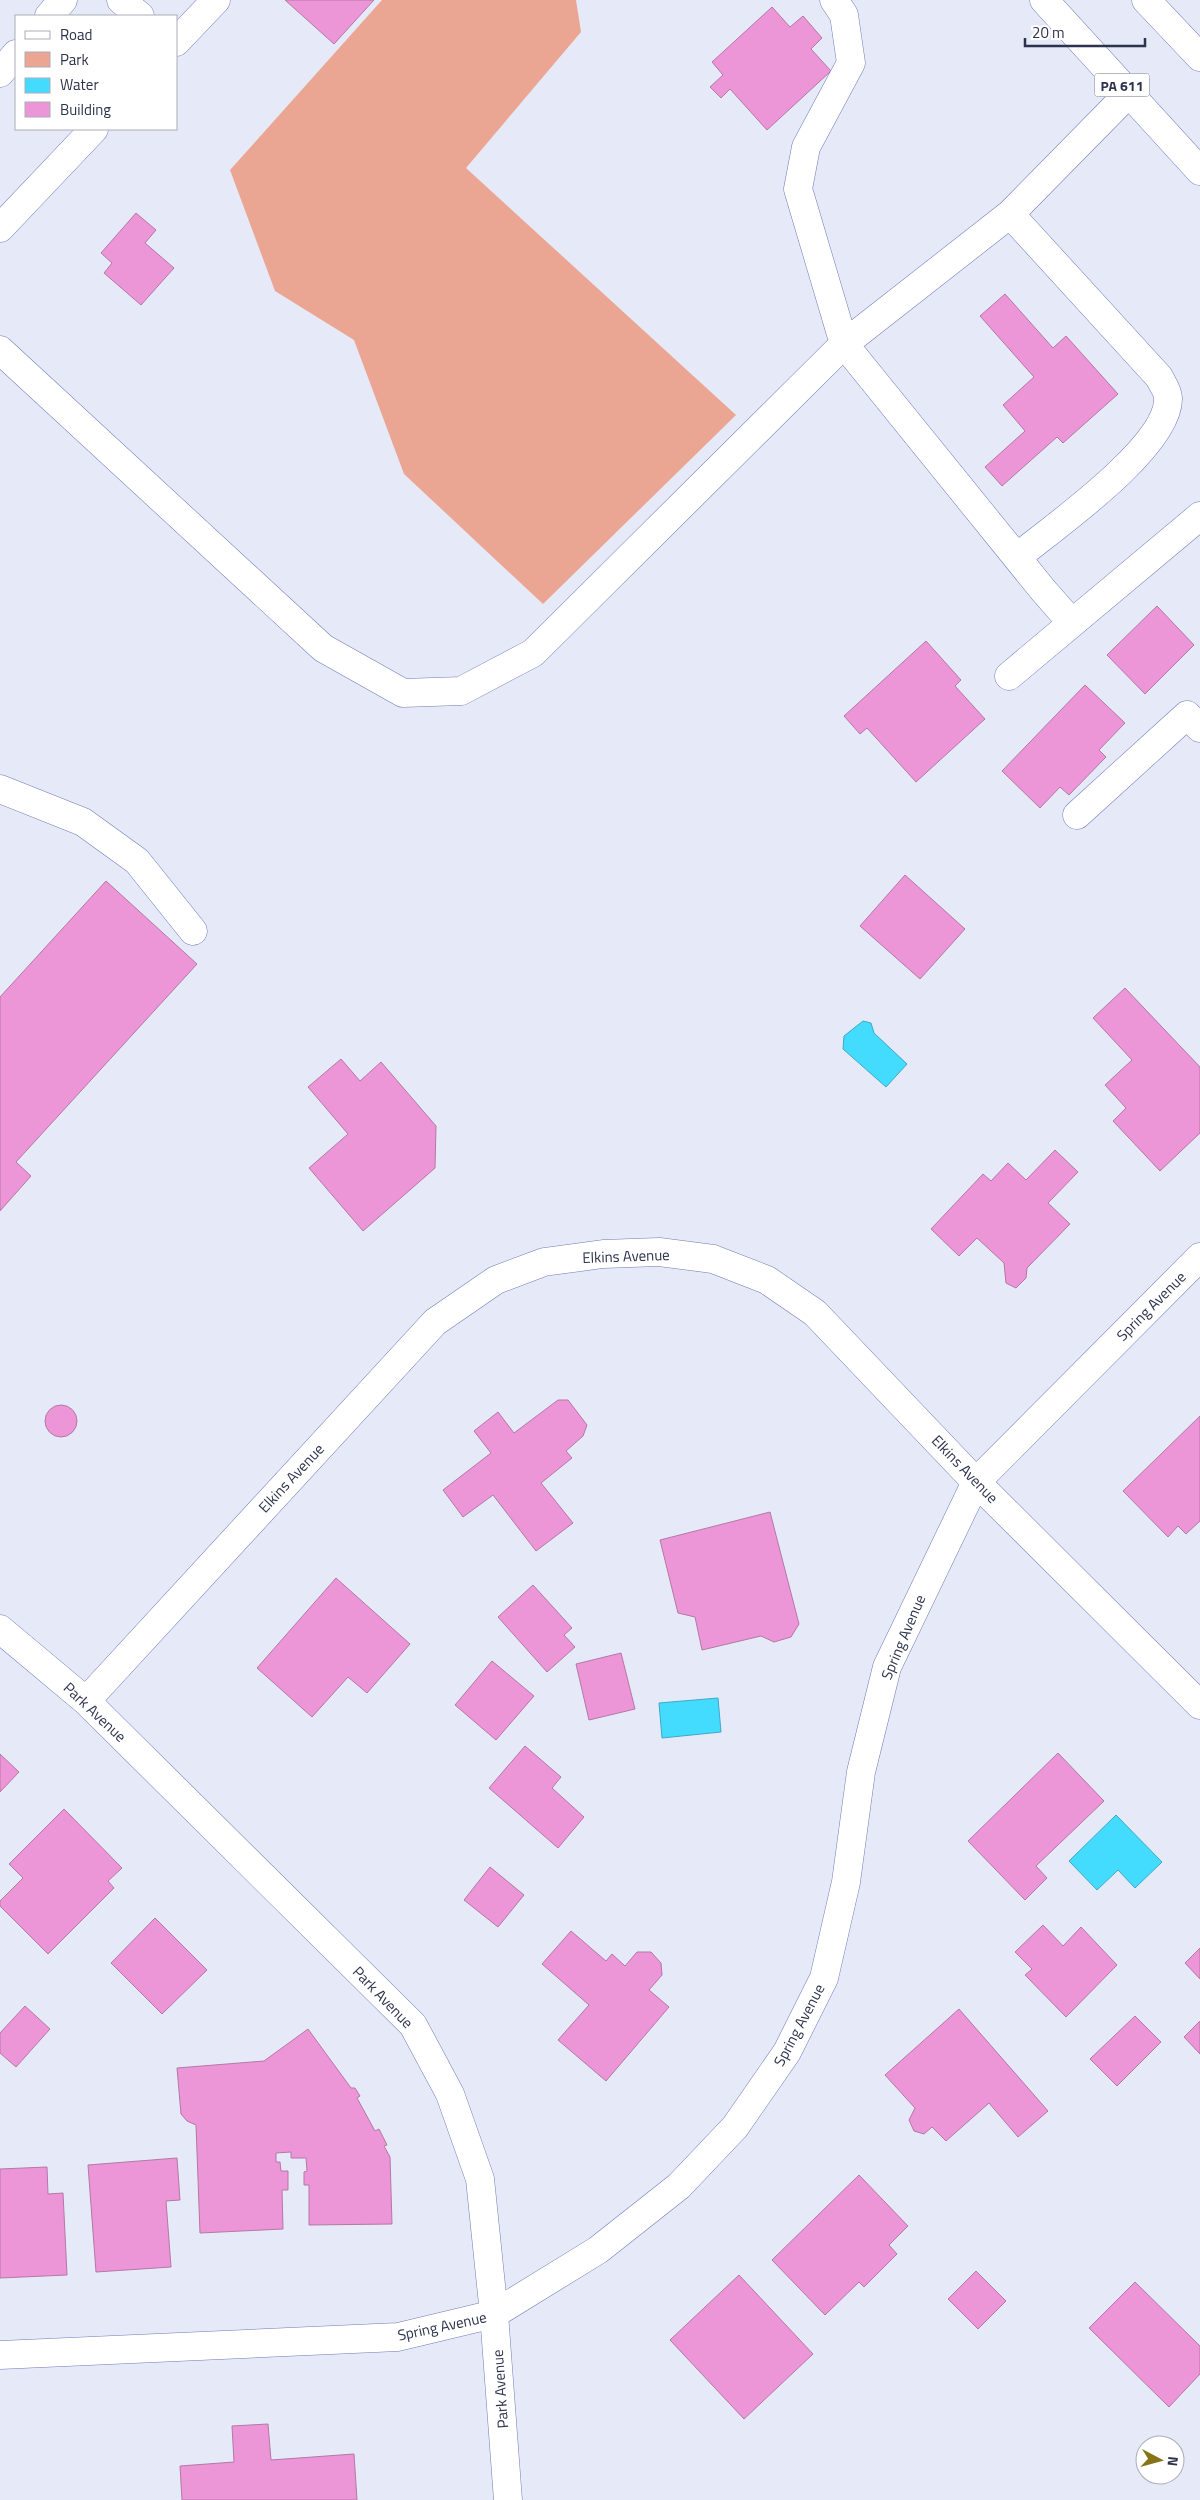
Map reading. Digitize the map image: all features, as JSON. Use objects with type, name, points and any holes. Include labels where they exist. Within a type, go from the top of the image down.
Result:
[{"type":"main road","points":[[50,15],[62,0]]},
{"type":"main road","points":[[121,0],[139,15]]},
{"type":"main road","points":[[178,40],[216,0]]},
{"type":"main road","points":[[834,0],[844,15],[851,63],[806,147],[798,189],[844,344],[1072,623]]},
{"type":"main road","name":"PA 611","points":[[1044,0],[1129,93],[1196,157]]},
{"type":"main road","points":[[1146,0],[1200,56]]},
{"type":"main road","points":[[0,73],[15,55]]},
{"type":"main road","points":[[0,350],[323,648],[403,693],[461,690],[533,653],[844,344],[1010,214],[1129,93]]},
{"type":"main road","points":[[0,228],[93,130]]},
{"type":"main road","points":[[1010,214],[1159,376],[1168,397],[1163,420],[1127,467],[1017,557]]},
{"type":"main road","points":[[1009,676],[1200,516]]},
{"type":"main road","points":[[1077,815],[1187,715],[1200,728]]},
{"type":"main road","points":[[0,789],[83,822],[137,860],[193,932]]},
{"type":"main road","name":"Elkins Avenue","points":[[86,1701],[435,1322],[496,1280],[544,1262],[603,1254],[659,1252],[713,1259],[767,1280],[815,1313],[976,1482],[1200,1705]]},
{"type":"main road","name":"Spring Avenue","points":[[0,2355],[398,2337],[494,2314],[598,2250],[679,2186],[735,2127],[787,2052],[824,1978],[846,1882],[861,1772],[886,1667],[976,1482],[1200,1257]]},
{"type":"main road","name":"Park Avenue","points":[[0,1629],[86,1701],[413,2026],[450,2094],[480,2179],[494,2314],[508,2500]]},
{"type":"green space","points":[[382,0],[576,0],[581,32],[466,168],[736,415],[543,604],[404,474],[354,340],[275,291],[230,170]]},
{"type":"water","points":[[863,1021],[871,1023],[874,1033],[907,1064],[886,1087],[843,1049],[844,1036]]},
{"type":"water","points":[[718,1698],[721,1732],[662,1738],[659,1703]]},
{"type":"water","points":[[1116,1815],[1162,1862],[1135,1888],[1118,1870],[1097,1890],[1069,1861]]},
{"type":"building","points":[[285,0],[374,0],[334,44]]},
{"type":"building","points":[[772,7],[790,27],[803,16],[822,38],[811,49],[831,71],[767,130],[730,89],[721,98],[710,87],[723,75],[712,62]]},
{"type":"building","points":[[136,213],[156,230],[145,243],[174,268],[141,305],[104,273],[112,263],[101,253]]},
{"type":"building","points":[[1005,294],[1053,348],[1066,336],[1118,394],[1063,443],[1057,437],[1002,486],[985,467],[1025,431],[1003,405],[1034,377],[980,316]]},
{"type":"building","points":[[1157,606],[1194,645],[1145,694],[1107,655]]},
{"type":"building","points":[[926,641],[961,680],[955,686],[985,719],[916,782],[867,728],[860,734],[844,716]]},
{"type":"building","points":[[1085,685],[1125,723],[1099,750],[1106,757],[1069,795],[1060,787],[1040,808],[1002,771]]},
{"type":"building","points":[[905,875],[965,929],[920,979],[860,926]]},
{"type":"building","points":[[106,881],[197,964],[16,1162],[31,1176],[0,1211],[0,997]]},
{"type":"building","points":[[1125,988],[1200,1067],[1200,1133],[1160,1171],[1113,1121],[1126,1108],[1105,1085],[1132,1060],[1093,1018]]},
{"type":"building","points":[[341,1059],[360,1081],[381,1062],[436,1126],[435,1168],[363,1231],[309,1168],[348,1134],[308,1087]]},
{"type":"building","points":[[1055,1150],[1078,1172],[1048,1203],[1070,1224],[1027,1268],[1026,1278],[1016,1288],[1006,1283],[1004,1263],[977,1238],[959,1256],[931,1229],[983,1174],[991,1181],[1008,1163],[1026,1180]]},
{"type":"building","points":[[558,1400],[568,1400],[587,1425],[583,1436],[566,1451],[572,1458],[541,1483],[573,1523],[536,1551],[493,1495],[463,1517],[443,1490],[491,1453],[474,1431],[498,1412],[514,1433]]},
{"type":"building","points":[[61,1405],[72,1410],[77,1421],[72,1432],[61,1437],[50,1432],[45,1421],[50,1410]]},
{"type":"building","points":[[1200,1416],[1200,1521],[1186,1534],[1178,1526],[1168,1537],[1123,1491]]},
{"type":"building","points":[[770,1512],[799,1624],[791,1637],[774,1642],[761,1636],[702,1650],[695,1617],[678,1613],[660,1540]]},
{"type":"building","points":[[336,1578],[410,1644],[367,1693],[348,1677],[312,1717],[257,1668]]},
{"type":"building","points":[[533,1585],[572,1628],[564,1635],[575,1647],[547,1672],[498,1617]]},
{"type":"building","points":[[621,1653],[635,1709],[589,1720],[576,1664]]},
{"type":"building","points":[[492,1661],[534,1696],[496,1740],[455,1705]]},
{"type":"building","points":[[525,1746],[561,1777],[552,1788],[584,1817],[558,1848],[489,1788]]},
{"type":"building","points":[[1058,1753],[1104,1801],[1036,1866],[1047,1878],[1025,1900],[968,1841]]},
{"type":"building","points":[[0,1754],[19,1772],[0,1792]]},
{"type":"building","points":[[64,1809],[122,1868],[108,1881],[114,1888],[48,1954],[0,1906],[0,1901],[23,1878],[9,1864]]},
{"type":"building","points":[[490,1867],[524,1895],[498,1927],[464,1900]]},
{"type":"building","points":[[155,1918],[207,1970],[162,2014],[111,1963]]},
{"type":"building","points":[[1043,1925],[1063,1946],[1081,1927],[1117,1965],[1066,2017],[1025,1975],[1032,1969],[1015,1952]]},
{"type":"building","points":[[571,1931],[606,1961],[612,1954],[625,1966],[637,1952],[651,1952],[661,1963],[662,1975],[649,1990],[669,2007],[606,2081],[558,2040],[589,2005],[542,1964]]},
{"type":"building","points":[[1200,1948],[1200,1979],[1185,1963]]},
{"type":"building","points":[[25,2006],[50,2029],[16,2067],[0,2053],[0,2033]]},
{"type":"building","points":[[959,2009],[1048,2111],[1018,2137],[989,2103],[946,2141],[932,2127],[924,2134],[914,2131],[909,2120],[915,2108],[885,2075]]},
{"type":"building","points":[[1135,2016],[1161,2042],[1117,2086],[1090,2059]]},
{"type":"building","points":[[1200,2021],[1200,2054],[1184,2037]]},
{"type":"building","points":[[308,2029],[351,2088],[355,2088],[360,2096],[357,2098],[375,2131],[379,2129],[387,2145],[384,2146],[390,2157],[392,2224],[309,2225],[309,2185],[304,2185],[304,2172],[307,2171],[306,2158],[291,2158],[291,2152],[276,2153],[276,2162],[280,2162],[281,2171],[288,2171],[288,2190],[282,2190],[283,2229],[200,2233],[196,2125],[187,2121],[181,2114],[177,2068],[264,2061]]},
{"type":"building","points":[[177,2158],[180,2200],[166,2201],[171,2267],[96,2272],[88,2165]]},
{"type":"building","points":[[47,2167],[48,2194],[63,2193],[67,2275],[0,2278],[0,2169]]},
{"type":"building","points":[[859,2175],[908,2226],[889,2245],[897,2254],[864,2287],[859,2282],[825,2315],[772,2260]]},
{"type":"building","points":[[976,2271],[1006,2301],[978,2329],[948,2299]]},
{"type":"building","points":[[739,2275],[813,2354],[744,2419],[670,2340]]},
{"type":"building","points":[[1135,2282],[1200,2346],[1200,2374],[1169,2407],[1089,2328]]},
{"type":"building","points":[[268,2424],[271,2460],[354,2454],[357,2500],[182,2500],[180,2466],[234,2462],[232,2426]]}]
